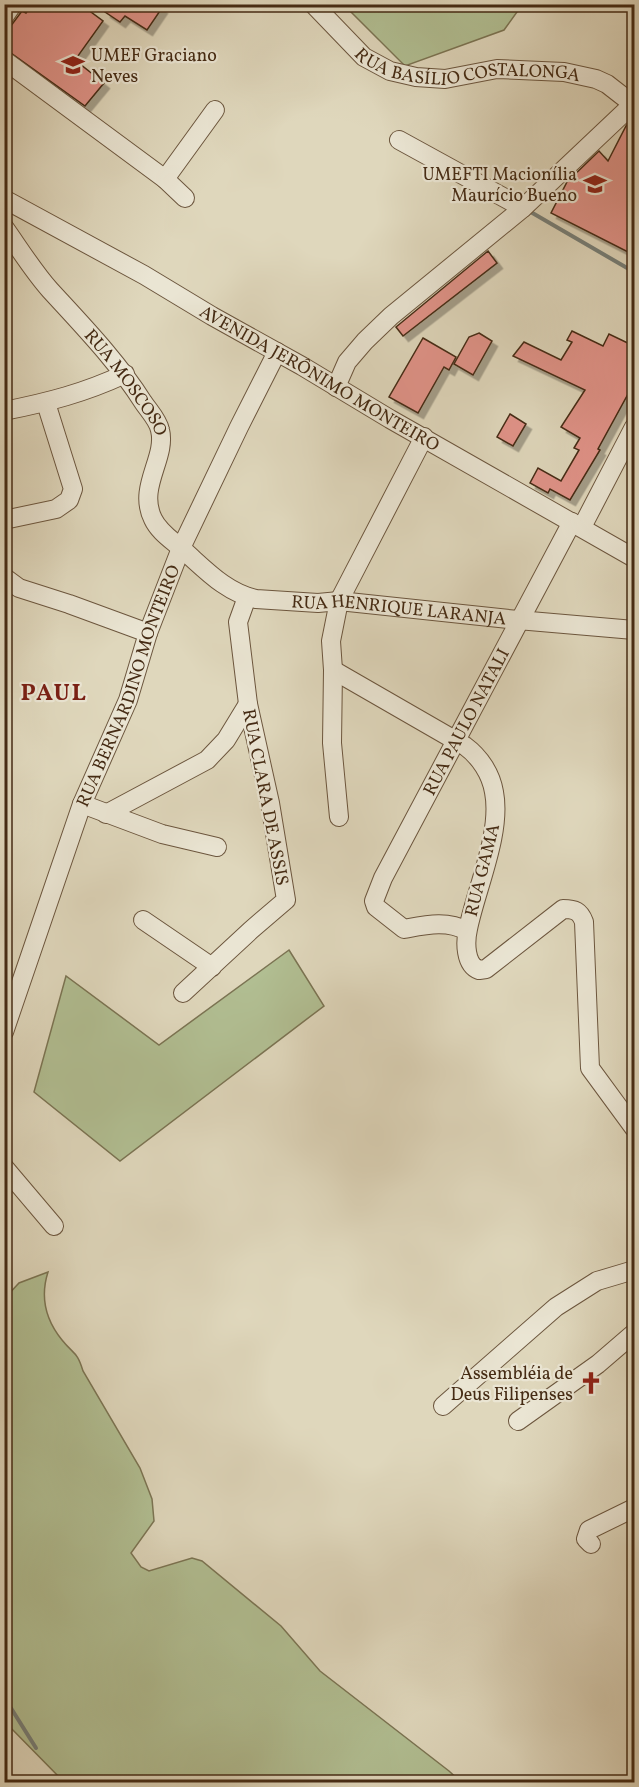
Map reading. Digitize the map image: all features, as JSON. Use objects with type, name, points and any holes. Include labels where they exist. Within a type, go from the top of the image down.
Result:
[{"type":"street","points":[[4,17],[13,4]]},
{"type":"street","name":"RUA BASÍLIO COSTALONGA","points":[[313,4],[364,57],[390,71],[416,77],[445,79],[497,69],[564,72],[596,79],[607,84],[634,104]]},
{"type":"street","points":[[4,60],[165,179],[185,198]]},
{"type":"street","points":[[336,387],[347,362],[391,316],[523,208],[634,104]]},
{"type":"street","points":[[165,179],[215,110]]},
{"type":"street","points":[[399,140],[523,208]]},
{"type":"street","name":"AVENIDA JERÔNIMO MONTEIRO","points":[[4,199],[126,265],[634,558]]},
{"type":"street","name":"RUA MOSCOSO","points":[[4,227],[10,246],[80,320],[125,374],[160,429],[161,441],[149,488],[148,502],[153,519],[165,536],[181,548]]},
{"type":"street","name":"RUA BERNARDINO MONTEIRO","points":[[4,1032],[82,804],[128,700],[150,629],[181,548],[238,427],[277,352]]},
{"type":"street","points":[[4,411],[46,403],[92,389],[125,374]]},
{"type":"street","points":[[4,520],[56,509],[69,500],[73,489],[46,403]]},
{"type":"street","name":"RUA PAULO NATALI","points":[[390,919],[376,907],[374,901],[383,878],[487,684],[518,620],[634,427]]},
{"type":"street","points":[[339,817],[332,743],[331,641],[333,622],[339,601],[424,437]]},
{"type":"street","name":"RUA HENRIQUE LARANJA","points":[[181,548],[217,581],[247,597],[318,603],[339,601],[634,630]]},
{"type":"street","points":[[4,577],[19,588],[150,629]]},
{"type":"street","name":"RUA CLARA DE ASSIS","points":[[183,993],[286,900],[270,803],[248,704],[238,622],[247,597]]},
{"type":"street","points":[[82,603],[150,629]]},
{"type":"street","name":"RUA GAMA","points":[[333,669],[474,752],[486,768],[494,792],[495,814],[484,873],[467,931],[458,926],[438,924],[404,929],[390,919]]},
{"type":"street","points":[[106,814],[207,760],[226,740],[248,704]]},
{"type":"street","points":[[82,804],[162,834],[218,847]]},
{"type":"street","points":[[467,931],[468,958],[471,965],[479,970],[486,969],[563,909],[573,909],[580,913],[584,922],[590,1068],[634,1128]]},
{"type":"street","points":[[143,920],[212,967]]},
{"type":"street","points":[[8,1178],[54,1226]]},
{"type":"street","points":[[443,1406],[556,1307],[597,1281],[634,1270]]},
{"type":"street","points":[[518,1421],[598,1364],[634,1333]]},
{"type":"street","points":[[591,1544],[586,1539],[589,1530],[634,1508]]},
{"type":"green space","points":[[344,5],[522,5],[504,30],[405,66]]},
{"type":"green space","points":[[289,950],[324,1006],[120,1161],[34,1092],[66,976],[159,1045]]},
{"type":"green space","points":[[48,1272],[44,1299],[48,1316],[56,1332],[77,1356],[83,1371],[140,1468],[152,1499],[154,1521],[131,1553],[141,1567],[149,1571],[192,1558],[202,1561],[281,1626],[320,1671],[461,1782],[64,1782],[5,1722],[5,1298],[19,1283]]},
{"type":"building","name":"UMEF Graciano Neves","points":[[32,4],[80,4],[103,21],[75,60],[104,83],[85,106],[4,48],[4,35],[22,11],[26,13]]},
{"type":"building","points":[[108,4],[156,4],[162,8],[147,30],[125,16],[120,22],[105,12]]},
{"type":"building","name":"UMEFTI Macionília Maurício Bueno","points":[[634,118],[634,245],[630,253],[551,213],[567,182],[599,151],[608,161],[626,126]]},
{"type":"building","points":[[488,251],[497,263],[403,336],[396,327]]},
{"type":"building","points":[[572,331],[603,346],[609,334],[634,346],[634,383],[598,449],[600,450],[570,500],[550,489],[548,493],[530,483],[538,468],[561,481],[579,450],[574,448],[580,438],[561,427],[585,390],[513,356],[524,342],[561,360],[572,342],[567,340]]},
{"type":"building","points":[[479,333],[492,341],[473,375],[454,364],[469,337]]},
{"type":"building","points":[[423,338],[456,357],[449,370],[444,367],[418,413],[389,397]]},
{"type":"building","points":[[510,414],[526,424],[513,446],[497,437]]},
{"type":"waterway","points":[[529,211],[634,272]]},
{"type":"waterway","points":[[4,1697],[36,1748]]},
{"type":"place","name":"UMEF Graciano Neves","points":[[73,65]]},
{"type":"place","name":"UMEFTI Macionília Maurício Bueno","points":[[595,184]]},
{"type":"place","name":"Assembléia de Deus Filipenses","points":[[591,1383]]},
{"type":"district","name":"PAUL","points":[[54,692]]}]
